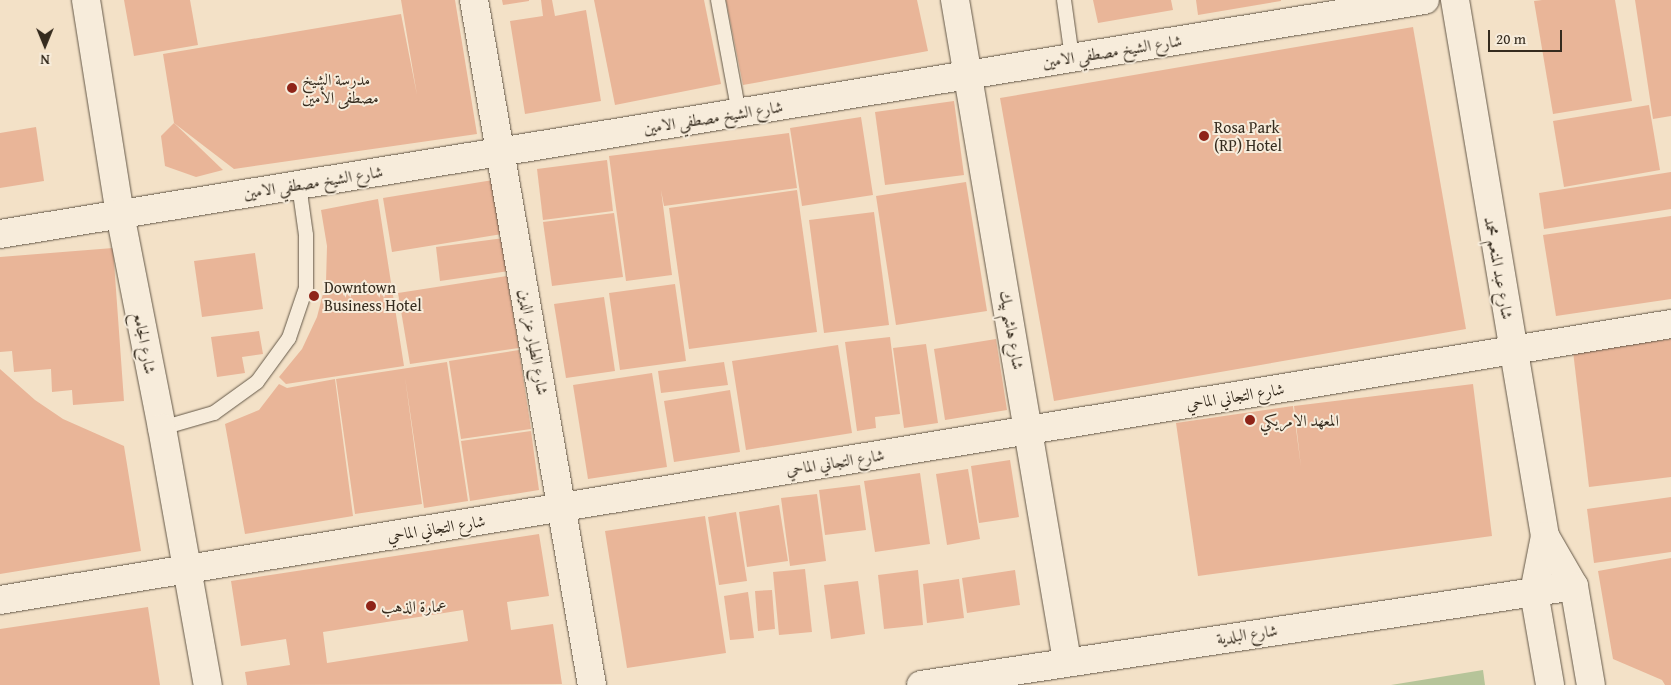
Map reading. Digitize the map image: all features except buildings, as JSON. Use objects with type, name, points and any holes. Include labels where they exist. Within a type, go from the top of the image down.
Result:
[{"type":"street","name":"شارع الجامع","points":[[86,0],[120,214],[162,428],[208,685]]},
{"type":"street","name":"شارع الطيار عز الدين","points":[[474,0],[563,507],[592,685]]},
{"type":"street","name":"شارع هاشم بيك","points":[[955,0],[1030,430],[1067,661]]},
{"type":"street","name":"شارع الشيخ مصطفي الامين","points":[[0,234],[1425,0]]},
{"type":"street","name":"شارع عبد المنعم محمد","points":[[1454,0],[1545,536],[1574,586],[1591,685]]},
{"type":"street","name":"شارع التجاني الماحي","points":[[0,600],[1671,324]]},
{"type":"street","name":"شارع عبد المنعم محمد","points":[[1545,536],[1534,592],[1550,685]]},
{"type":"street","name":"شارع البلدية","points":[[921,685],[1067,661],[1574,586]]},
{"type":"lane","points":[[718,0],[739,113]]},
{"type":"lane","points":[[1064,0],[1072,58]]},
{"type":"lane","points":[[162,428],[221,407],[257,382],[289,338],[306,288],[306,235],[299,184]]},
{"type":"green space","points":[[1483,670],[1485,685],[1391,685]]},
{"type":"place","name":"مدرسة الشيخ مصطفى الأمين","points":[[292,88]]},
{"type":"place","name":"Rosa Park (RP) Hotel","points":[[1204,136]]},
{"type":"place","name":"Downtown Business Hotel","points":[[314,296]]},
{"type":"place","name":"المعهد الامريكي","points":[[1250,420]]},
{"type":"place","name":"عمارة الذهب","points":[[371,606]]}]
